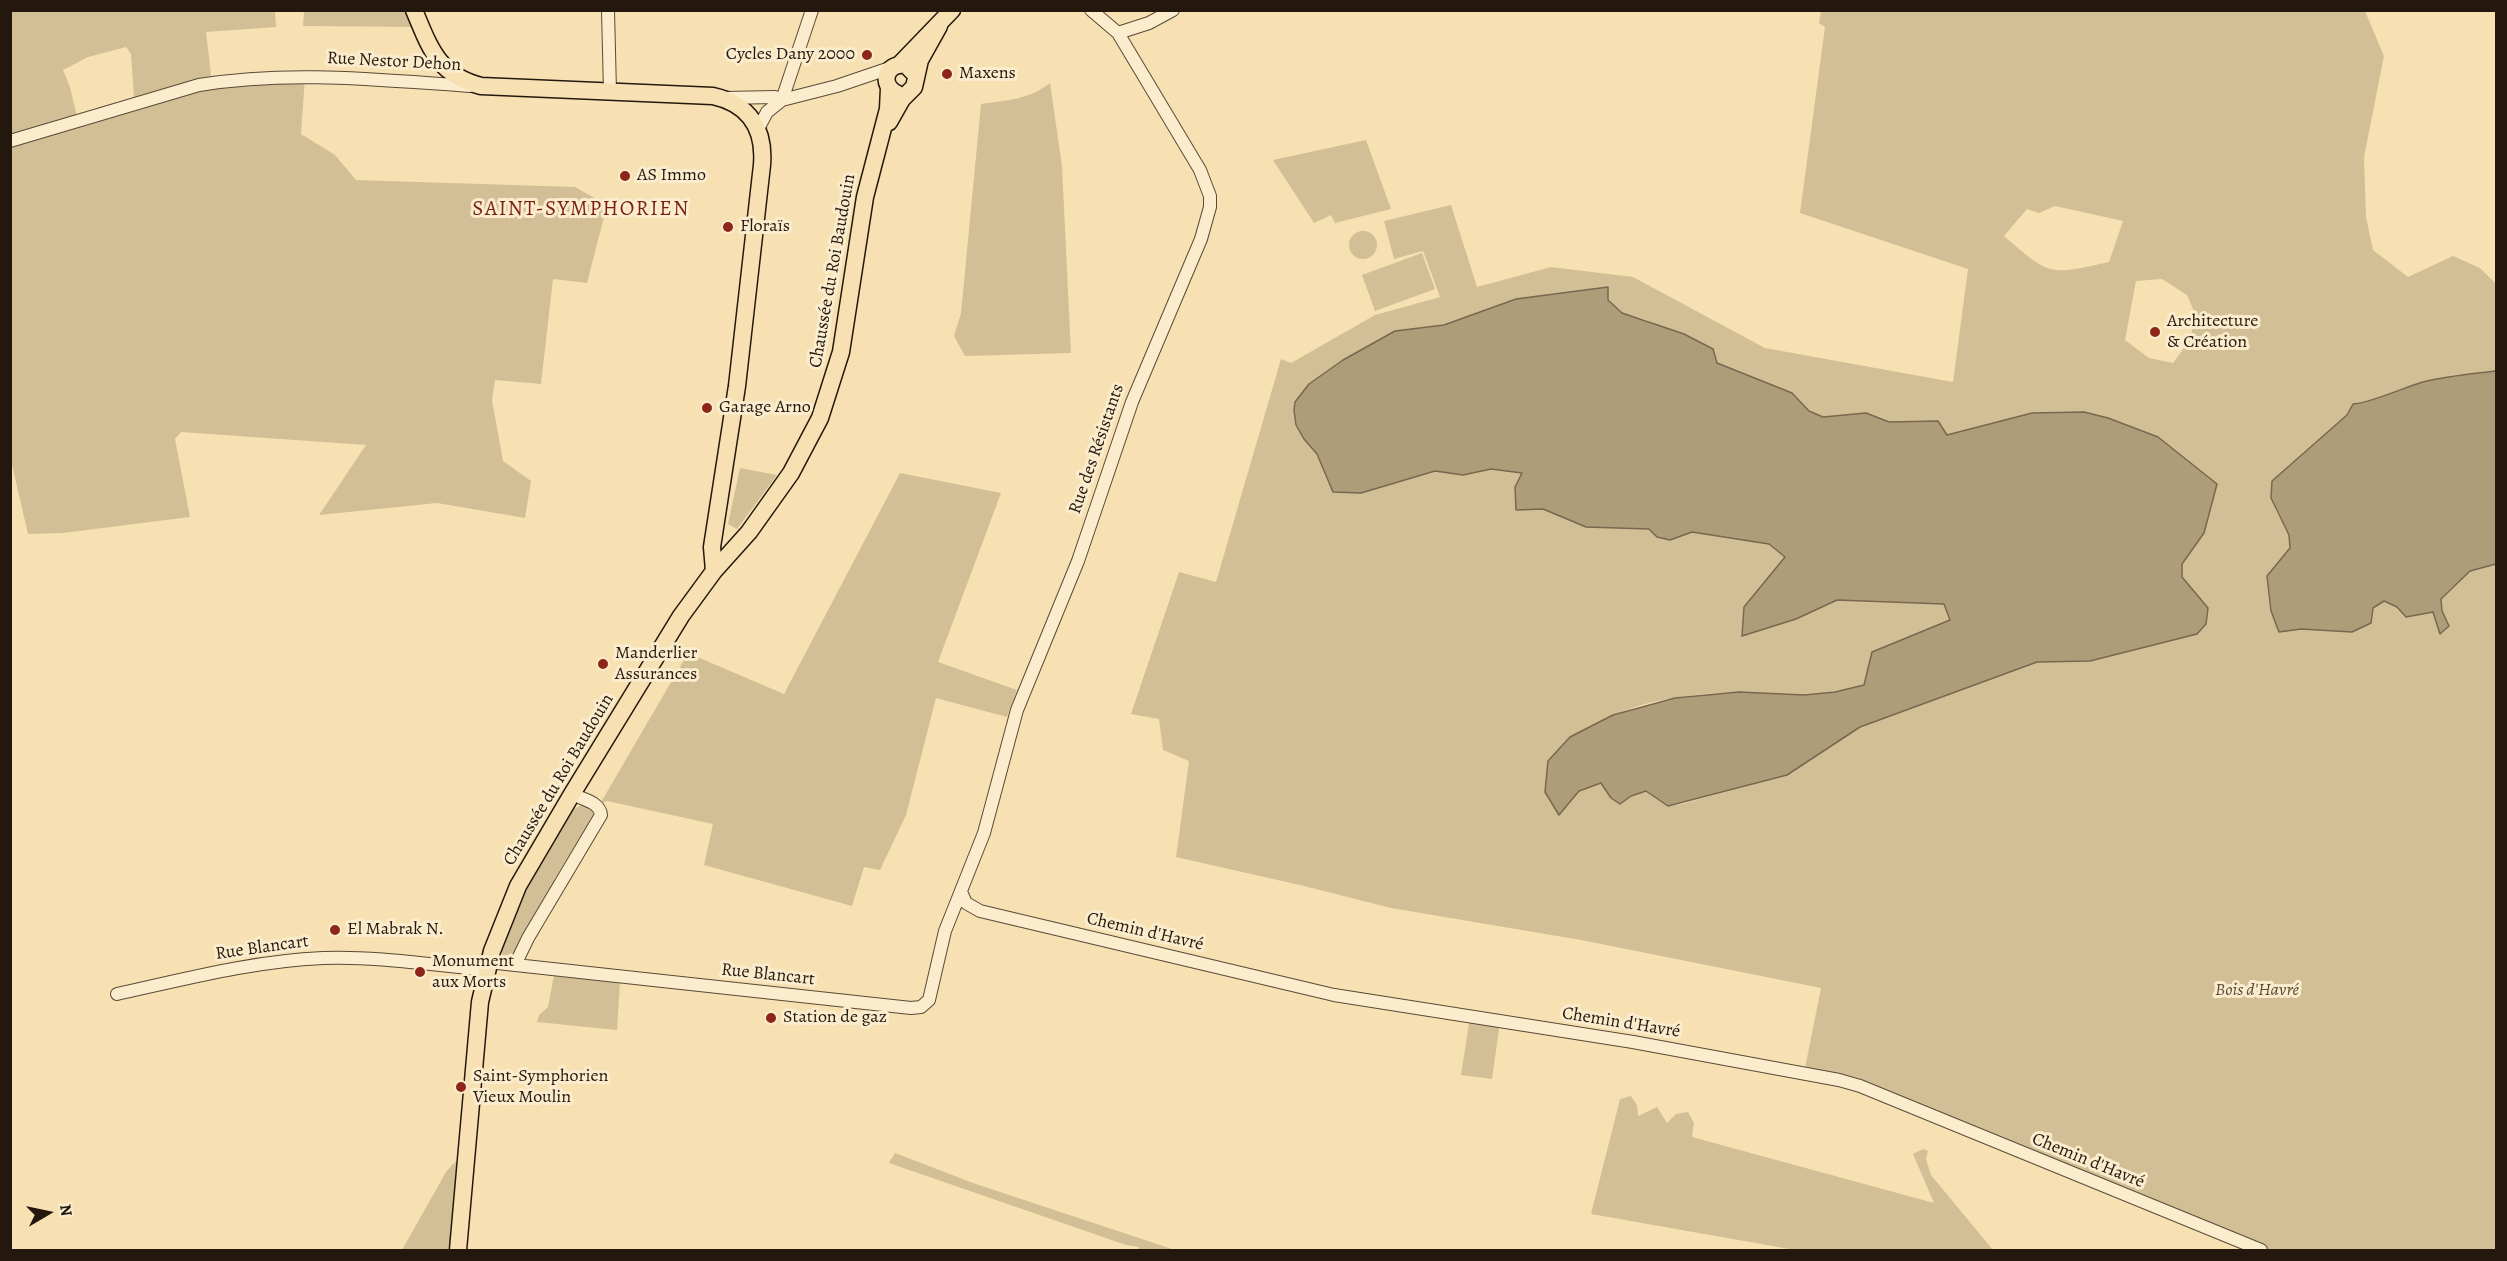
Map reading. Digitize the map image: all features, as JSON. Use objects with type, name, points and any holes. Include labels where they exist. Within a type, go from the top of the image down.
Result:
[{"type":"main road","points":[[414,10],[439,62],[456,78],[481,86]]},
{"type":"main road","name":"Chaussée du Roi Baudouin","points":[[896,66],[939,26],[952,10]]},
{"type":"main road","name":"Chaussée du Roi Baudouin","points":[[882,136],[913,83],[920,60],[939,26]]},
{"type":"main road","points":[[896,66],[909,66],[913,83],[899,94],[888,87],[887,75],[896,66]]},
{"type":"main road","name":"Rue Nestor Dehon","points":[[481,86],[708,96],[722,99]]},
{"type":"main road","name":"Chaussée du Roi Baudouin","points":[[458,1251],[480,1002],[487,966],[518,886],[572,794],[681,616],[786,482],[820,418],[841,352],[865,197],[888,109],[888,87]]},
{"type":"main road","points":[[714,571],[712,548],[737,386],[763,159],[763,147],[758,129],[743,109],[722,99]]},
{"type":"street","points":[[608,10],[610,92]]},
{"type":"street","points":[[758,129],[767,112],[782,100],[812,10]]},
{"type":"street","name":"Rue des Résistants","points":[[961,892],[993,804],[1017,710],[1078,561],[1132,402],[1201,239],[1210,207],[1210,196],[1200,170],[1118,33],[1091,10]]},
{"type":"street","points":[[1118,33],[1149,23],[1173,10]]},
{"type":"street","name":"Rue Nestor Dehon","points":[[722,99],[776,97],[782,100],[896,66]]},
{"type":"street","name":"Rue Nestor Dehon","points":[[10,141],[199,85],[231,80],[305,77],[481,86]]},
{"type":"street","points":[[863,77],[872,78],[888,87]]},
{"type":"street","points":[[514,965],[601,815],[600,809],[596,806],[572,794]]},
{"type":"street","name":"Rue Blancart","points":[[117,994],[233,968],[310,959],[369,959],[487,966],[514,965],[911,1008],[926,1003],[931,995],[945,931],[961,892]]},
{"type":"street","name":"Chemin d'Havré","points":[[961,892],[966,903],[980,911],[1334,995],[1633,1042],[1839,1080],[1860,1086],[2261,1251]]},
{"type":"green space","points":[[414,10],[421,27],[303,26],[304,11]]},
{"type":"green space","points":[[10,11],[275,11],[276,27],[206,32],[212,83],[305,77],[301,134],[335,155],[356,180],[575,187],[607,205],[587,283],[553,279],[541,384],[495,380],[492,400],[503,461],[531,481],[525,518],[437,503],[319,515],[366,445],[181,432],[175,439],[190,517],[63,533],[28,534],[10,456]],"holes":[[[126,47],[131,54],[134,98],[78,121],[70,87],[63,70],[88,57]]]},
{"type":"green space","name":"Bois d'Havré","points":[[1821,11],[2365,11],[2384,56],[2364,157],[2366,217],[2373,250],[2408,277],[2453,256],[2480,268],[2496,284],[2496,371],[2423,382],[2353,404],[2347,415],[2272,481],[2276,511],[2289,535],[2290,548],[2267,576],[2271,611],[2280,632],[2301,629],[2352,632],[2373,608],[2383,601],[2397,607],[2406,617],[2433,612],[2441,634],[2448,626],[2442,611],[2441,600],[2470,571],[2496,564],[2496,1250],[2261,1250],[1967,1130],[1804,1073],[1821,988],[1581,940],[1391,908],[1176,857],[1189,761],[1163,750],[1159,719],[1131,714],[1179,572],[1216,582],[1281,359],[1291,363],[1375,315],[1440,297],[1423,251],[1394,259],[1384,221],[1451,205],[1477,287],[1551,267],[1633,277],[1765,348],[1953,382],[1968,269],[1800,213],[1825,27],[1819,23]],"holes":[[[2055,206],[2123,221],[2109,262],[2074,269],[2052,269],[2042,266],[2004,236],[2027,209],[2039,213]],[[2162,279],[2187,295],[2196,316],[2189,341],[2173,363],[2149,358],[2125,340],[2136,281]],[[1608,287],[1608,300],[1622,313],[1647,320],[1717,363],[1792,393],[1809,411],[1823,417],[1866,413],[1889,422],[1938,421],[1947,435],[1975,429],[2204,533],[2182,564],[2181,577],[2208,608],[2206,624],[2197,634],[2090,661],[2037,662],[1860,727],[1787,775],[1682,804],[1668,806],[1646,791],[1631,796],[1611,798],[1601,783],[1579,791],[1596,725],[1612,716],[1646,704],[1684,696],[1739,692],[1804,695],[1864,685],[1872,652],[1950,620],[1944,604],[1837,600],[1796,619],[1742,636],[1744,607],[1785,557],[1769,544],[1691,532],[1670,540],[1657,537],[1649,529],[1586,527],[1543,509],[1516,510],[1515,487],[1523,473],[1491,469],[1463,475],[1435,471],[1361,493],[1333,492],[1317,454],[1395,331],[1444,325],[1516,299]]]},
{"type":"green space","points":[[1050,83],[1062,166],[1071,353],[965,356],[954,336],[961,313],[981,104],[1026,96]]},
{"type":"green space","points":[[1366,140],[1391,209],[1335,223],[1331,215],[1314,223],[1273,160]]},
{"type":"green space","points":[[1363,231],[1373,235],[1377,245],[1373,255],[1363,259],[1353,255],[1349,245],[1353,235]]},
{"type":"green space","points":[[1422,253],[1435,289],[1375,311],[1362,275]]},
{"type":"green space","points":[[740,468],[777,475],[737,529],[728,524]]},
{"type":"green space","points":[[900,473],[1001,493],[938,662],[1017,690],[1007,717],[936,698],[906,815],[880,870],[864,867],[852,906],[704,865],[713,824],[607,801],[600,804],[688,653],[784,694]]},
{"type":"green space","points":[[584,804],[596,812],[595,820],[591,819],[554,880],[553,890],[511,959],[505,959],[501,952],[527,889],[574,809]]},
{"type":"green space","points":[[554,975],[620,982],[617,1030],[537,1022],[539,1015],[548,1007]]},
{"type":"green space","points":[[1470,1017],[1500,1022],[1492,1079],[1461,1075]]},
{"type":"green space","points":[[1631,1096],[1637,1105],[1638,1116],[1657,1107],[1667,1123],[1676,1114],[1688,1112],[1694,1123],[1692,1137],[1934,1203],[1913,1154],[1923,1149],[1928,1151],[1926,1159],[1931,1175],[1993,1250],[1795,1250],[1591,1214],[1620,1099]]},
{"type":"green space","points":[[895,1153],[973,1183],[1175,1250],[1138,1250],[1139,1247],[1126,1245],[889,1163]]},
{"type":"green space","points":[[466,1155],[458,1250],[402,1250],[446,1172]]},
{"type":"shaded area","points":[[1608,287],[1608,300],[1622,313],[1684,334],[1713,349],[1717,363],[1792,393],[1809,411],[1823,417],[1866,413],[1889,422],[1938,421],[1947,435],[2032,413],[2084,412],[2108,418],[2158,437],[2217,484],[2204,533],[2182,564],[2182,577],[2208,608],[2206,624],[2197,634],[2090,661],[2037,662],[1860,727],[1787,775],[1668,806],[1646,791],[1631,796],[1620,804],[1611,798],[1601,783],[1579,791],[1559,815],[1545,792],[1548,761],[1570,737],[1613,715],[1675,698],[1739,692],[1804,695],[1835,692],[1864,685],[1872,652],[1950,620],[1944,604],[1837,600],[1796,619],[1742,636],[1744,607],[1785,557],[1769,544],[1692,532],[1670,540],[1657,537],[1649,529],[1586,527],[1543,509],[1516,510],[1515,487],[1522,473],[1491,469],[1463,475],[1435,471],[1361,493],[1333,492],[1317,454],[1296,425],[1295,402],[1309,384],[1343,360],[1395,331],[1444,325],[1516,299]]},
{"type":"shaded area","points":[[2496,371],[2496,564],[2470,571],[2441,599],[2442,611],[2449,626],[2440,634],[2433,612],[2406,617],[2397,607],[2384,601],[2373,608],[2371,623],[2352,632],[2301,629],[2279,632],[2271,611],[2267,576],[2290,548],[2289,535],[2271,498],[2272,481],[2347,415],[2353,404],[2423,382]]},
{"type":"place","name":"Cycles Dany 2000","points":[[867,55]]},
{"type":"place","name":"Maxens","points":[[947,74]]},
{"type":"place","name":"AS Immo","points":[[625,176]]},
{"type":"place","name":"Floraïs","points":[[728,227]]},
{"type":"place","name":"Architecture & Création","points":[[2155,332]]},
{"type":"place","name":"Garage Arno","points":[[707,408]]},
{"type":"place","name":"Manderlier Assurances","points":[[603,664]]},
{"type":"place","name":"El Mabrak N.","points":[[335,930]]},
{"type":"place","name":"Monument aux Morts","points":[[420,972]]},
{"type":"place","name":"Station de gaz","points":[[771,1018]]},
{"type":"place","name":"Saint-Symphorien Vieux Moulin","points":[[461,1087]]},
{"type":"district","name":"SAINT-SYMPHORIEN","points":[[581,210]]}]
